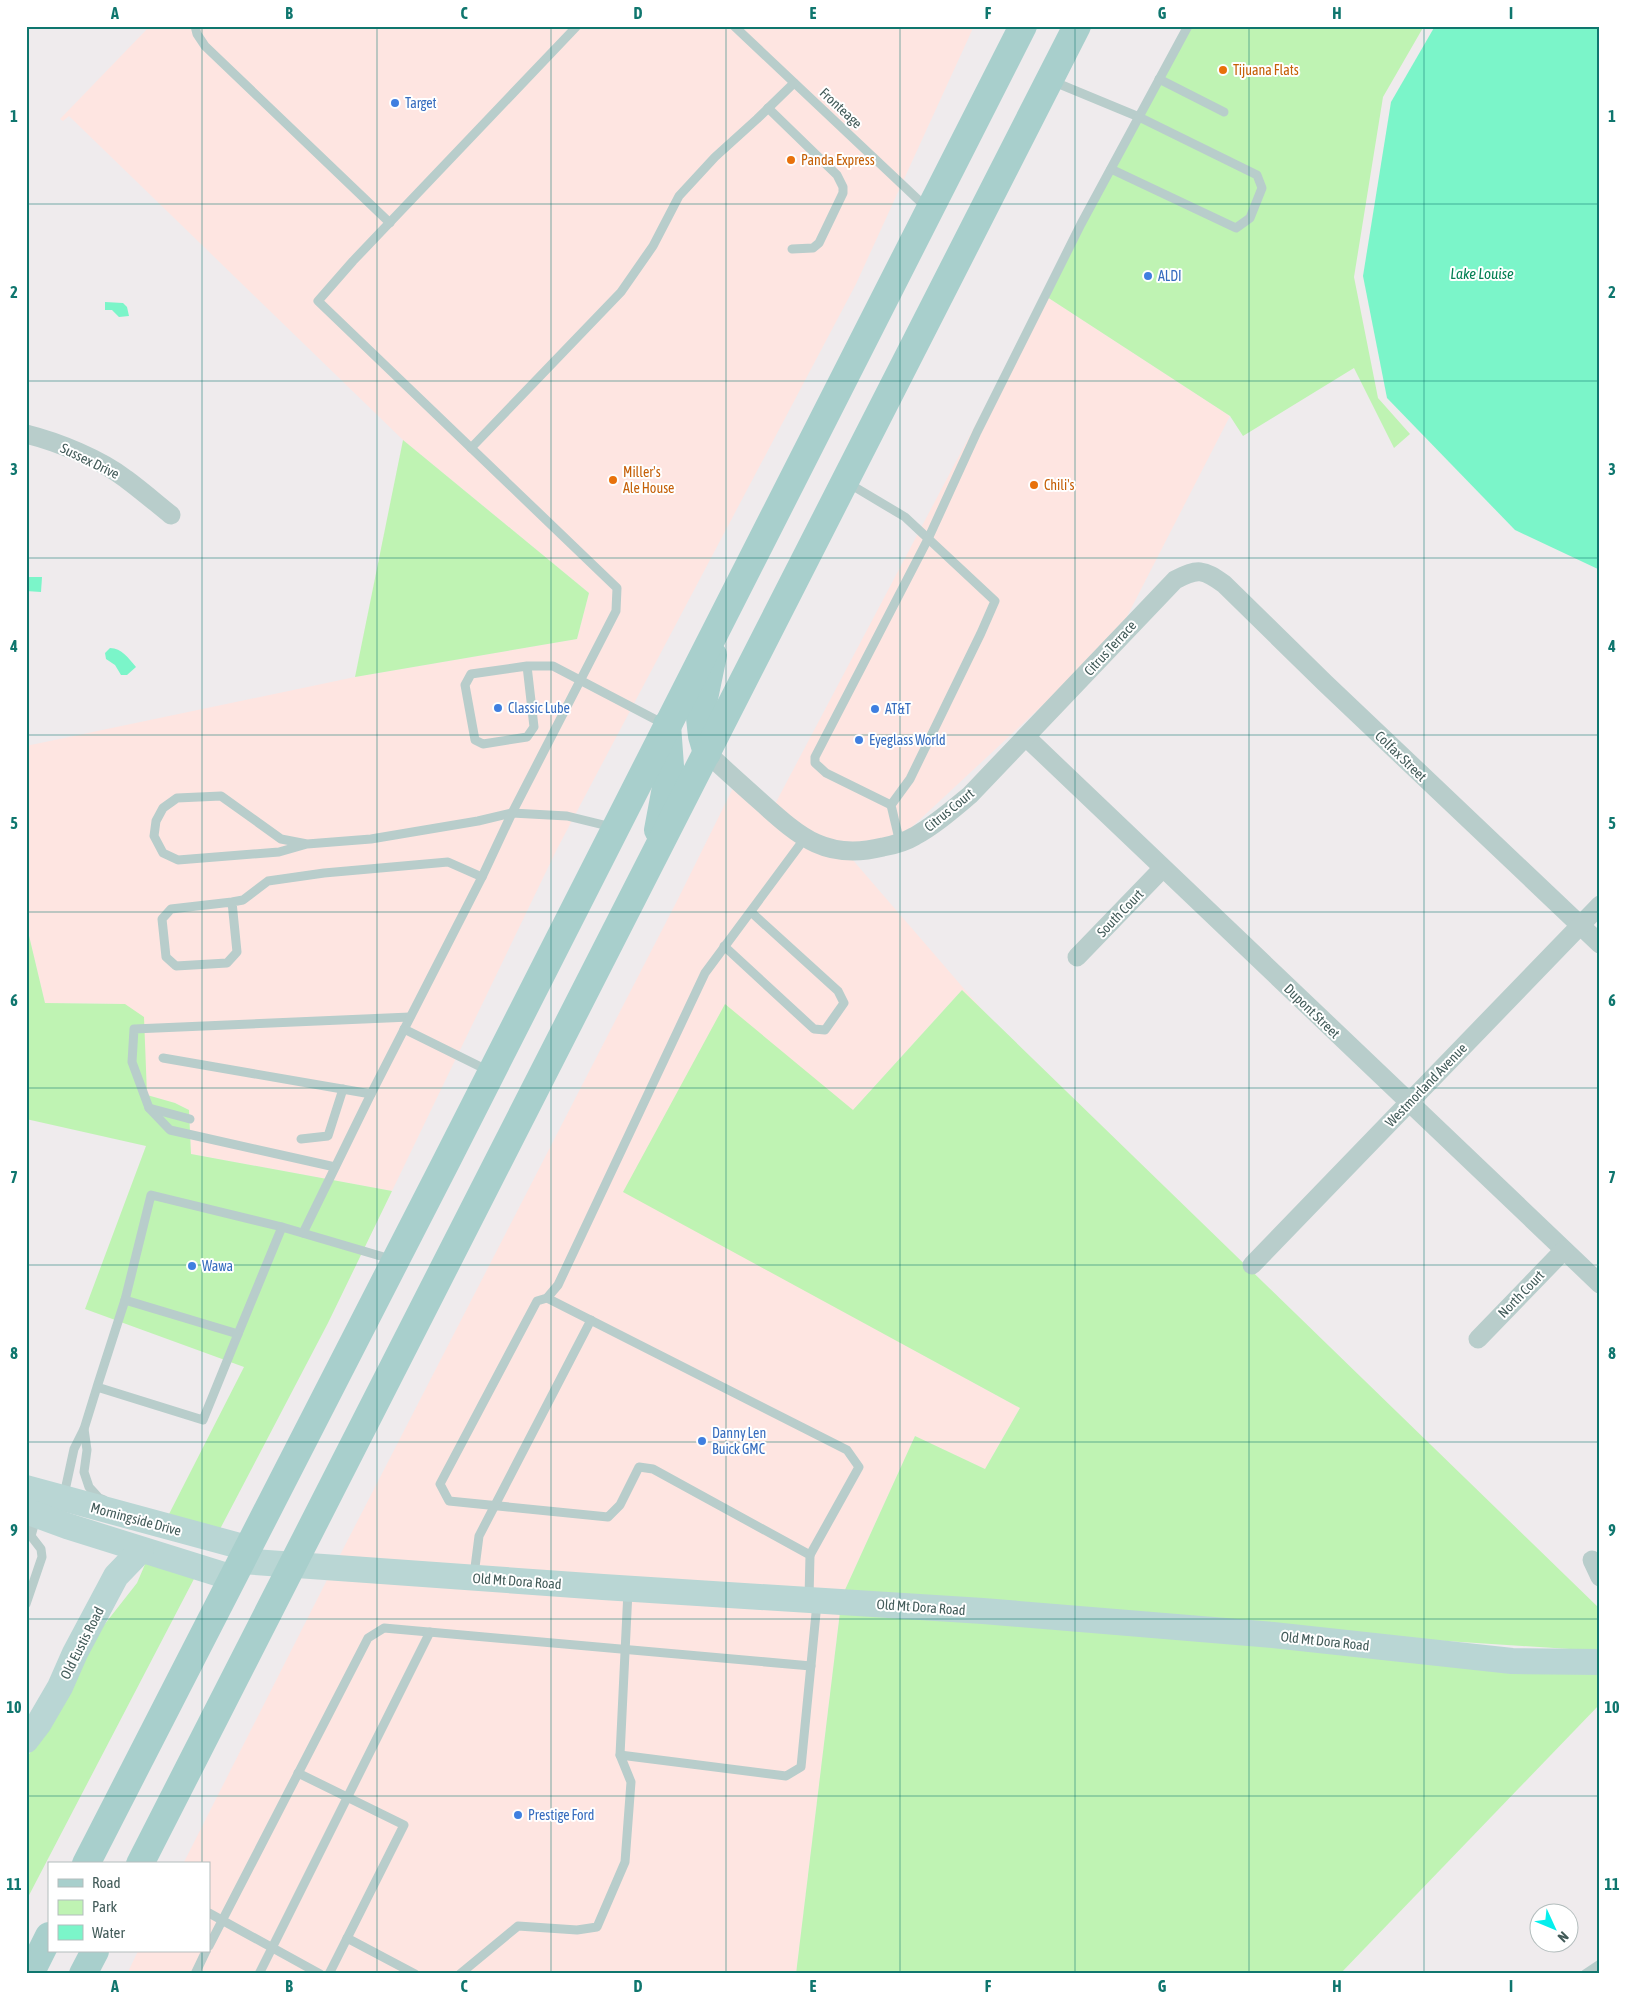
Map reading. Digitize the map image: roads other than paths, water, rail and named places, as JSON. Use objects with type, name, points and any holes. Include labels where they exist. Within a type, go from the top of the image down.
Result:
[{"type":"main road","points":[[87,1862],[492,1072],[720,619],[1023,26]]},
{"type":"main road","points":[[141,1862],[1077,26]]},
{"type":"main road","points":[[707,753],[702,736],[700,718],[720,619]]},
{"type":"main road","points":[[653,861],[670,766],[667,725]]},
{"type":"main road","points":[[30,1974],[48,1938]]},
{"type":"main road","points":[[83,1974],[94,1952]]},
{"type":"street","name":"Sussex Drive","points":[[26,434],[71,450],[105,466],[124,478],[171,515]]},
{"type":"street","name":"Citrus Terrace","points":[[1026,737],[1175,580],[1190,572],[1201,571]]},
{"type":"street","name":"Colfax Street","points":[[1201,571],[1208,572],[1224,584],[1325,683],[1600,944]]},
{"type":"street","name":"Citrus Court","points":[[707,753],[784,823],[805,838],[820,846],[840,851],[865,851],[900,843],[936,824],[963,801],[1026,737]]},
{"type":"street","name":"Dupont Street","points":[[1026,737],[1600,1284]]},
{"type":"street","name":"South Court","points":[[1077,957],[1163,868]]},
{"type":"street","name":"Westmorland Avenue","points":[[1252,1265],[1600,905]]},
{"type":"street","name":"North Court","points":[[1478,1339],[1564,1250]]},
{"type":"street","name":"Morningside Drive","points":[[26,1488],[45,1512],[141,1550],[240,1562]]},
{"type":"street","name":"Morningside Drive","points":[[45,1512],[166,1527],[240,1562]]},
{"type":"street","name":"Old Eustis Road","points":[[33,1727],[60,1687],[75,1652],[116,1576],[141,1550]]},
{"type":"street","points":[[1592,1560],[1600,1577]]},
{"type":"street","name":"Old Mt Dora Road","points":[[240,1562],[294,1564],[628,1589],[984,1611],[1273,1635],[1512,1661],[1600,1662]]},
{"type":"lane","points":[[195,26],[197,34],[205,46],[390,222]]},
{"type":"lane","points":[[303,1233],[371,1094],[482,877],[512,813],[616,611],[617,588],[318,301],[390,222],[577,26]]},
{"type":"lane","name":"Fronteage","points":[[734,26],[929,210]]},
{"type":"lane","points":[[891,805],[826,773],[815,764],[816,756],[928,538],[977,432],[1111,169],[1188,26]]},
{"type":"lane","points":[[1160,79],[1224,112]]},
{"type":"lane","points":[[1049,80],[1139,117],[1257,175],[1262,188],[1250,218],[1236,228],[1111,169]]},
{"type":"lane","points":[[471,448],[622,292],[653,246],[679,196],[715,157],[794,83]]},
{"type":"lane","points":[[768,108],[837,175],[843,187],[843,193],[819,243],[813,248],[792,249]]},
{"type":"lane","points":[[845,481],[905,517],[995,601],[910,779],[891,805],[900,843]]},
{"type":"lane","points":[[527,666],[534,727],[527,737],[483,744],[475,740],[465,685],[472,674],[527,666],[553,666],[667,725]]},
{"type":"lane","points":[[306,844],[281,839],[221,796],[176,798],[162,808],[156,821],[154,836],[163,853],[178,860],[279,852],[306,844],[371,839],[478,821],[512,813],[567,816],[614,828]]},
{"type":"lane","points":[[805,838],[766,888],[751,912],[705,973],[558,1285],[547,1298],[537,1301],[440,1484],[449,1501],[608,1517],[620,1505],[639,1467],[653,1469],[810,1555]]},
{"type":"lane","points":[[232,902],[237,952],[227,962],[176,966],[166,957],[162,919],[171,909],[244,900],[268,880],[448,862],[482,877]]},
{"type":"lane","points":[[724,946],[814,1029],[825,1030],[844,1002],[838,991],[751,912]]},
{"type":"lane","points":[[335,1168],[170,1130],[149,1108],[132,1062],[134,1028],[410,1017]]},
{"type":"lane","points":[[404,1029],[492,1072]]},
{"type":"lane","points":[[163,1058],[371,1094]]},
{"type":"lane","points":[[301,1139],[328,1136],[344,1089]]},
{"type":"lane","points":[[149,1108],[190,1119]]},
{"type":"lane","points":[[26,1604],[42,1557],[40,1549],[31,1536],[45,1512],[84,1429],[124,1300],[151,1195],[282,1227],[395,1261]]},
{"type":"lane","points":[[97,1387],[203,1420],[282,1227]]},
{"type":"lane","points":[[547,1298],[847,1450],[859,1467],[810,1555],[813,1600],[811,1666],[801,1767],[786,1776],[620,1755]]},
{"type":"lane","points":[[124,1300],[238,1334]]},
{"type":"lane","points":[[474,1577],[479,1536],[591,1320]]},
{"type":"lane","points":[[84,1429],[87,1450],[84,1472],[89,1487],[99,1498],[154,1515],[164,1520],[166,1527]]},
{"type":"lane","points":[[460,1974],[518,1926],[576,1930],[597,1927],[625,1862],[631,1782],[620,1755],[628,1589]]},
{"type":"lane","points":[[210,1944],[368,1638],[384,1628],[811,1666]]},
{"type":"lane","points":[[259,1974],[430,1632]]},
{"type":"lane","points":[[298,1773],[404,1825],[329,1974]]},
{"type":"lane","points":[[210,1914],[320,1974]]},
{"type":"lane","points":[[347,1938],[416,1974]]},
{"type":"lane","points":[[195,1974],[206,1952]]},
{"type":"lane","points":[[1585,1974],[1600,1964]]},
{"type":"water","name":"Lake Louise","points":[[1435,26],[1600,26],[1600,570],[1515,530],[1387,398],[1363,276],[1391,102]]},
{"type":"water","points":[[105,302],[123,303],[127,307],[129,316],[119,317],[112,310],[105,310]]},
{"type":"water","points":[[26,577],[42,577],[41,592],[26,591]]},
{"type":"water","points":[[110,648],[121,652],[136,667],[127,675],[121,675],[115,665],[106,659],[105,653]]},
{"type":"place","name":"Tijuana Flats","points":[[1223,70]]},
{"type":"place","name":"Target","points":[[395,103]]},
{"type":"place","name":"Panda Express","points":[[791,160]]},
{"type":"place","name":"ALDI","points":[[1148,276]]},
{"type":"place","name":"Miller's Ale House","points":[[613,480]]},
{"type":"place","name":"Chili's","points":[[1034,485]]},
{"type":"place","name":"Classic Lube","points":[[498,708]]},
{"type":"place","name":"AT&T","points":[[875,709]]},
{"type":"place","name":"Eyeglass World","points":[[859,740]]},
{"type":"place","name":"Wawa","points":[[192,1266]]},
{"type":"place","name":"Danny Len Buick GMC","points":[[702,1441]]},
{"type":"place","name":"Prestige Ford","points":[[518,1815]]}]
